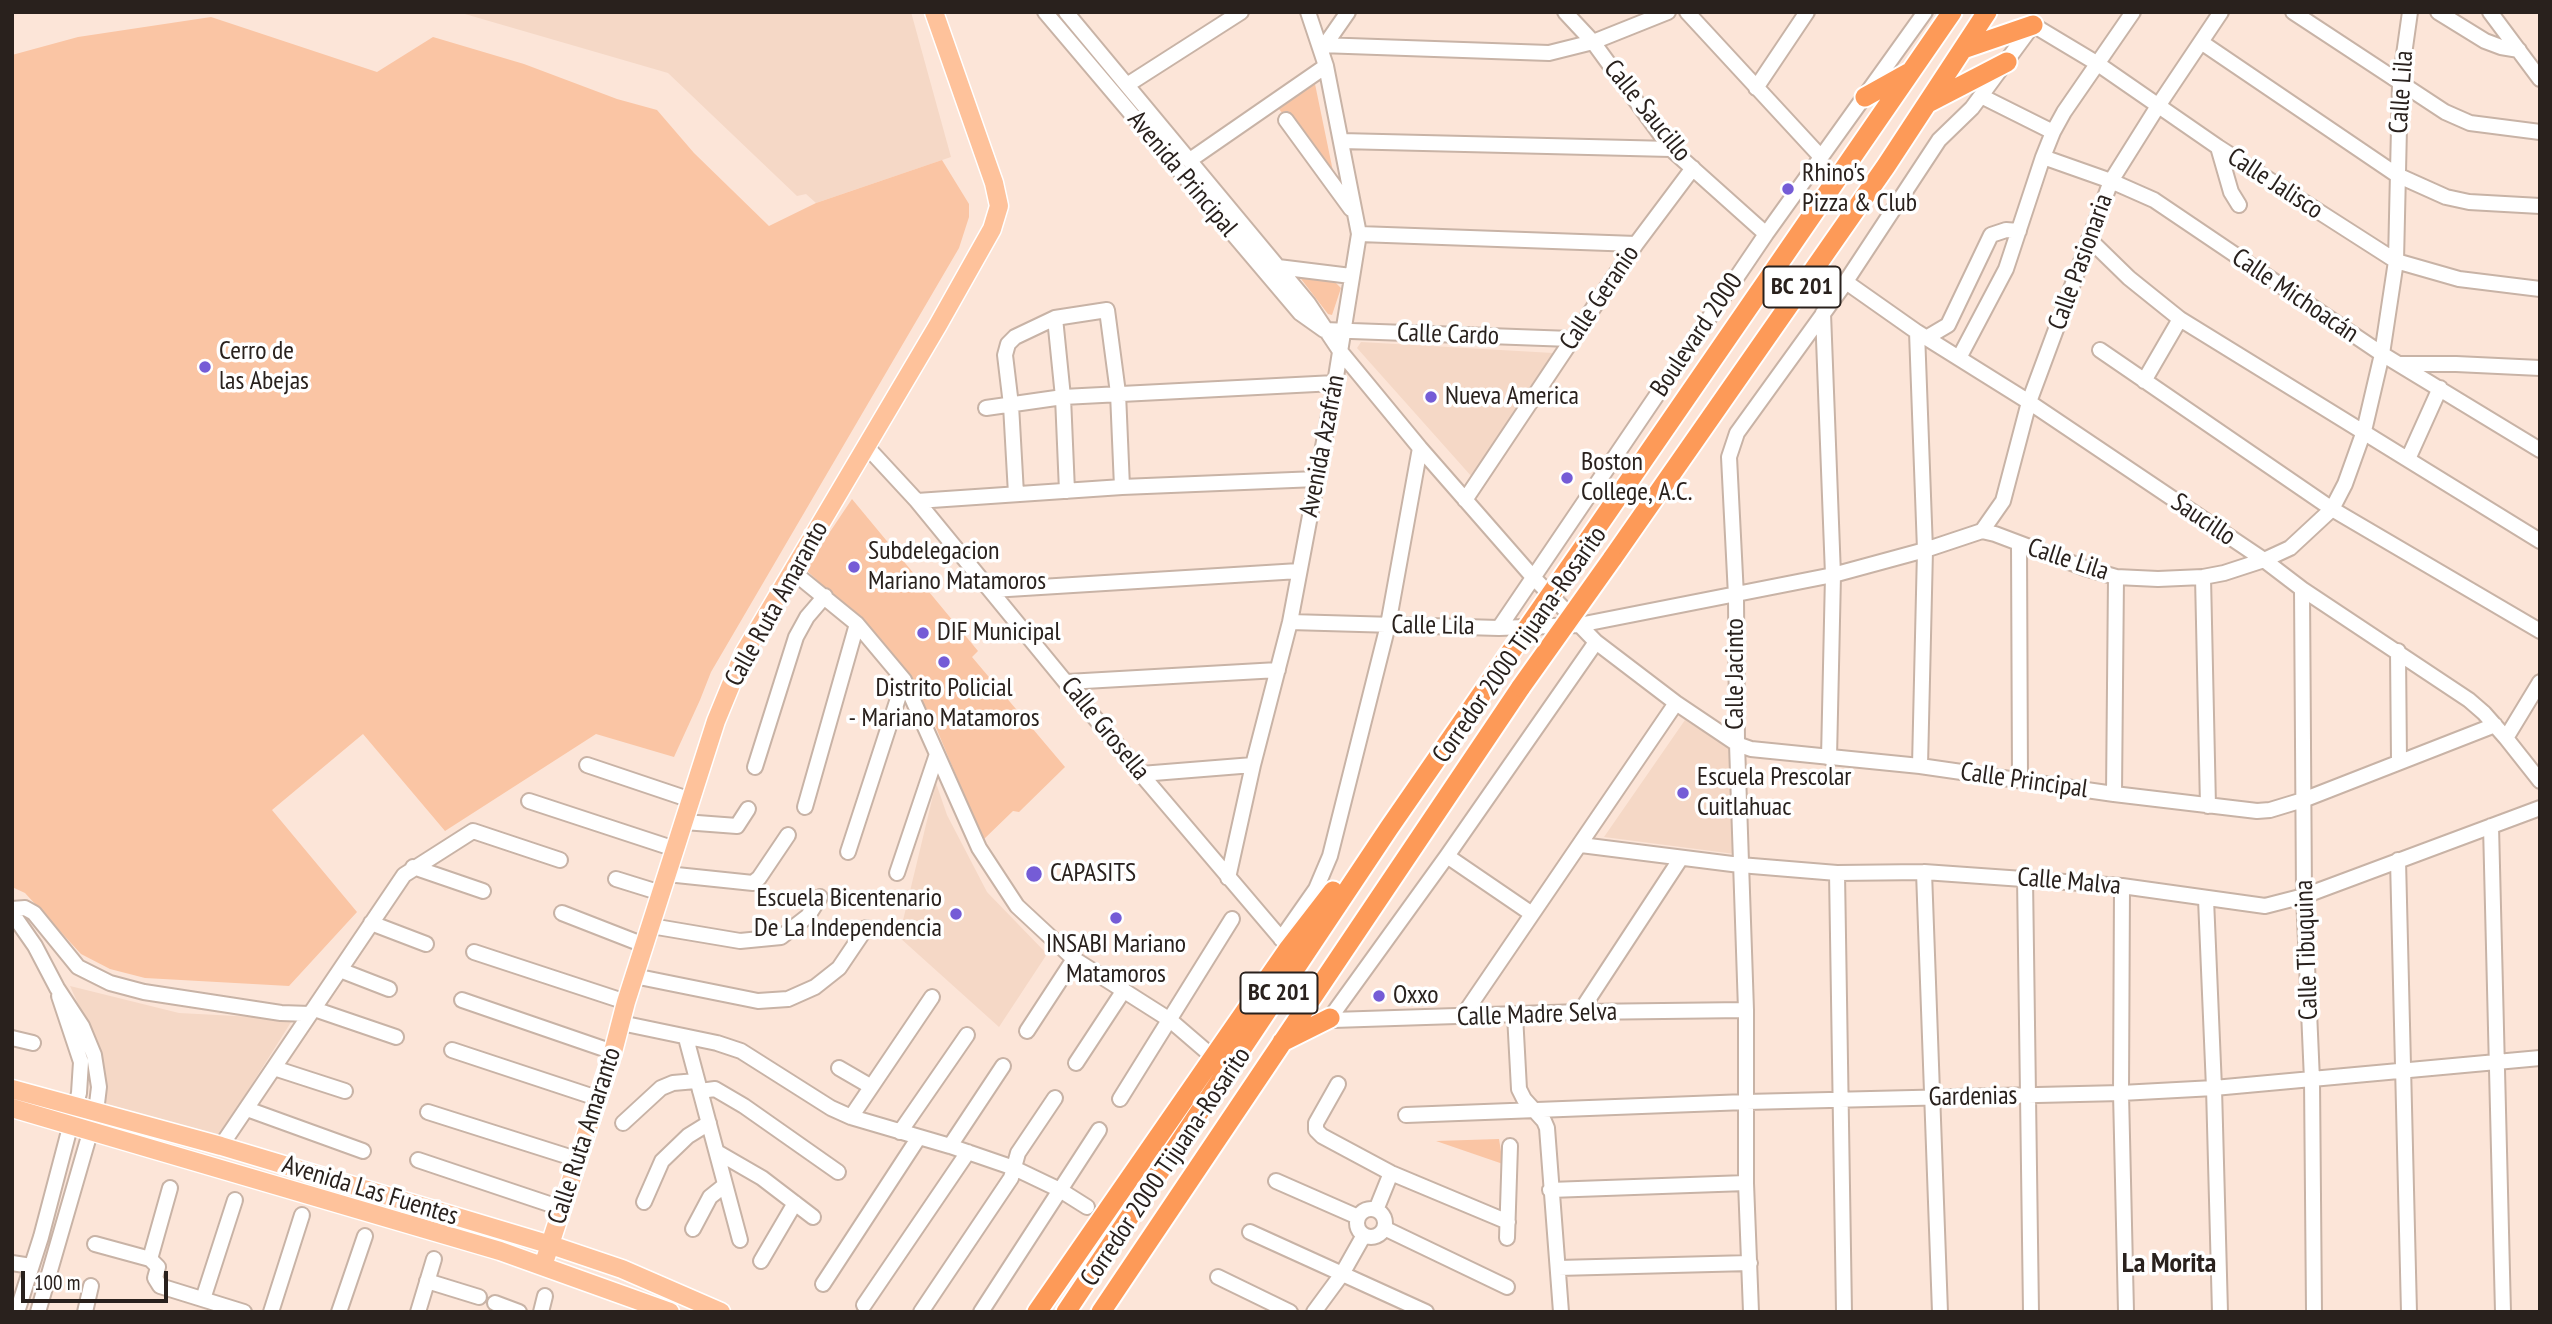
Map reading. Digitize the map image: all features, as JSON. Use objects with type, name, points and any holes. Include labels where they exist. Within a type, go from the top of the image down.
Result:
[{"type":"highway","name":"Corredor 2000 Tijuana-Rosarito","points":[[1066,1312],[1390,828],[1952,12]]},
{"type":"highway","name":"Corredor 2000 Tijuana-Rosarito","points":[[1104,1312],[1281,1042],[1521,687],[1860,205],[1987,12]]},
{"type":"highway","points":[[1963,49],[2033,25]]},
{"type":"highway","points":[[1927,103],[2007,62]]},
{"type":"highway","points":[[1865,97],[1912,70]]},
{"type":"highway","points":[[1859,148],[1861,158],[1868,165],[1877,168],[1886,166]]},
{"type":"highway","points":[[1834,185],[1850,192],[1860,205]]},
{"type":"highway","points":[[1037,1312],[1213,1057],[1285,944],[1367,848],[1390,828]]},
{"type":"highway","points":[[1281,1042],[1330,1018]]},
{"type":"highway","points":[[1045,1312],[1126,1224]]},
{"type":"main road","name":"Calle Ruta Amaranto","points":[[543,1266],[716,721],[744,653],[867,447],[992,229],[999,206],[994,183],[934,12]]},
{"type":"main road","name":"Avenida Las Fuentes","points":[[12,1089],[73,1115]]},
{"type":"main road","name":"Avenida Las Fuentes","points":[[12,1108],[73,1115],[221,1146],[551,1245],[622,1269],[721,1312]]},
{"type":"main road","name":"Avenida Las Fuentes","points":[[93,1120],[543,1266],[670,1312]]},
{"type":"street","name":"Avenida Principal","points":[[1045,12],[1300,313],[1324,330]]},
{"type":"street","name":"Avenida Principal","points":[[1066,12],[1308,303],[1340,351],[1420,447],[1532,576],[1579,625]]},
{"type":"street","points":[[1127,85],[1241,12]]},
{"type":"street","name":"Avenida Azafrán","points":[[1228,878],[1253,765],[1290,622],[1335,383],[1359,234],[1323,45],[1308,12]]},
{"type":"street","points":[[1323,45],[1348,12]]},
{"type":"street","name":"Calle Saucillo","points":[[1565,12],[1593,43],[1671,149],[1766,234]]},
{"type":"street","points":[[1323,45],[1549,53],[1593,43],[1668,12]]},
{"type":"street","points":[[1688,12],[1821,158]]},
{"type":"street","points":[[1756,88],[1807,12]]},
{"type":"street","name":"Boulevard 2000","points":[[1499,628],[1766,234],[1926,12]]},
{"type":"street","points":[[1959,358],[1998,287],[2053,132],[2133,12]]},
{"type":"street","name":"Calle Pasionaria","points":[[1982,531],[2003,501],[2029,402],[2111,181],[2221,12]]},
{"type":"street","points":[[2293,12],[2445,112],[2470,123],[2540,132]]},
{"type":"street","name":"Calle Lila","points":[[1290,622],[1499,628],[1579,625],[1833,575],[1982,531],[2116,577],[2203,577],[2264,561],[2290,548],[2332,509],[2345,484],[2364,431],[2382,354],[2396,261],[2400,83],[2410,12]]},
{"type":"street","points":[[2438,12],[2485,41],[2519,50]]},
{"type":"street","points":[[2490,12],[2540,79]]},
{"type":"street","name":"Calle Jalisco","points":[[2033,25],[2098,64],[2218,147],[2396,261],[2459,279],[2540,289]]},
{"type":"street","name":"Calle Jacinto","points":[[1751,1312],[1746,1183],[1746,1010],[1737,744],[1736,596],[1729,457],[1731,445],[1846,282],[1939,141],[1981,96],[2033,25]]},
{"type":"street","points":[[2201,42],[2397,175],[2446,197],[2469,202],[2540,206]]},
{"type":"street","points":[[1190,160],[1326,66]]},
{"type":"street","points":[[1981,96],[2053,132]]},
{"type":"street","points":[[1286,120],[1354,213]]},
{"type":"street","points":[[1341,141],[1671,149]]},
{"type":"street","points":[[2218,147],[2231,192],[2239,205]]},
{"type":"street","name":"Calle Michoacán","points":[[2042,157],[2111,181],[2154,200],[2382,354],[2539,449]]},
{"type":"street","name":"Calle Geranio","points":[[1465,500],[1636,244],[1693,168]]},
{"type":"street","points":[[1920,766],[1925,550],[1921,335],[1948,325],[1991,235],[2006,230],[2019,231]]},
{"type":"street","points":[[1359,234],[1636,244]]},
{"type":"street","points":[[2089,239],[2129,278],[2180,318],[2540,541]]},
{"type":"street","points":[[1278,267],[1352,276]]},
{"type":"street","name":"Saucillo","points":[[1846,282],[1921,335],[2029,402],[2302,589],[2469,699],[2495,725],[2540,781]]},
{"type":"street","points":[[1016,495],[1005,355],[1008,344],[1015,337],[1055,318],[1107,310],[1118,393],[1122,487]]},
{"type":"street","points":[[1823,313],[1833,575],[1829,758]]},
{"type":"street","points":[[1055,318],[1063,397],[1067,491]]},
{"type":"street","points":[[2144,381],[2180,318]]},
{"type":"street","name":"Calle Cardo","points":[[1324,330],[1572,339]]},
{"type":"street","points":[[2100,351],[2332,509],[2540,631]]},
{"type":"street","points":[[2401,364],[2540,368]]},
{"type":"street","points":[[986,408],[1063,397],[1118,393],[1335,383]]},
{"type":"street","points":[[2408,459],[2440,388]]},
{"type":"street","name":"Calle Grosella","points":[[867,447],[917,501],[992,590],[1141,774],[1285,944]]},
{"type":"street","points":[[1285,944],[1324,874],[1388,625],[1420,447]]},
{"type":"street","points":[[917,501],[1122,487],[1317,479]]},
{"type":"street","points":[[2019,544],[2021,779]]},
{"type":"street","points":[[792,571],[857,624],[904,680],[979,848],[1017,906],[1074,959],[1170,1020],[1213,1057]]},
{"type":"street","points":[[992,590],[1299,571]]},
{"type":"street","points":[[2114,794],[2116,577]]},
{"type":"street","points":[[2203,577],[2208,806]]},
{"type":"street","name":"Calle Tibuquina","points":[[2302,589],[2304,895],[2312,1080],[2314,1312]]},
{"type":"street","points":[[755,767],[796,636],[807,617],[825,596]]},
{"type":"street","points":[[805,807],[857,624]]},
{"type":"street","name":"Calle Principal","points":[[1579,625],[1596,642],[1676,703],[1737,744],[1751,749],[1920,766],[2208,806],[2270,810],[2303,800],[2495,725]]},
{"type":"street","points":[[1330,1018],[1596,642]]},
{"type":"street","points":[[2398,651],[2399,761]]},
{"type":"street","points":[[1067,682],[1278,670]]},
{"type":"street","points":[[848,852],[904,680]]},
{"type":"street","points":[[2506,738],[2540,682]]},
{"type":"street","points":[[1462,1017],[1676,703]]},
{"type":"street","points":[[897,873],[937,754]]},
{"type":"street","points":[[587,765],[691,800]]},
{"type":"street","points":[[1141,774],[1253,765]]},
{"type":"street","points":[[529,801],[675,849]]},
{"type":"street","name":"Calle Malva","points":[[1581,845],[1740,865],[1838,873],[1924,872],[2122,886],[2265,906],[2304,895],[2540,808]]},
{"type":"street","points":[[684,822],[737,826],[748,809]]},
{"type":"street","points":[[2491,826],[2503,1312]]},
{"type":"street","points":[[221,1146],[404,875],[413,867],[473,831],[560,860]]},
{"type":"street","points":[[667,874],[753,883],[788,835]]},
{"type":"street","points":[[1447,856],[1532,914]]},
{"type":"street","points":[[1580,1012],[1681,858]]},
{"type":"street","points":[[2398,860],[2409,1312]]},
{"type":"street","points":[[413,867],[483,891]]},
{"type":"street","points":[[1924,872],[1940,1312]]},
{"type":"street","points":[[1838,873],[1844,1312]]},
{"type":"street","points":[[2025,878],[2031,1312]]},
{"type":"street","points":[[616,879],[661,893]]},
{"type":"street","points":[[2122,886],[2126,1312]]},
{"type":"street","points":[[651,926],[740,941],[781,937],[808,916],[820,897]]},
{"type":"street","points":[[2206,899],[2220,1312]]},
{"type":"street","points":[[38,1312],[93,1120],[99,1087],[94,1055],[84,1048],[35,946],[12,911],[25,908],[34,914],[78,967],[110,984],[185,999],[281,1013],[312,1011],[396,1037]]},
{"type":"street","points":[[562,914],[645,945]]},
{"type":"street","points":[[1121,1099],[1233,919]]},
{"type":"street","points":[[371,923],[426,944]]},
{"type":"street","points":[[634,976],[758,1001],[788,999],[815,987],[839,968],[866,928]]},
{"type":"street","points":[[474,953],[626,1002]]},
{"type":"street","points":[[1027,1031],[1074,959]]},
{"type":"street","points":[[341,970],[389,989]]},
{"type":"street","points":[[1076,1063],[1124,990]]},
{"type":"street","points":[[851,1117],[932,997]]},
{"type":"street","points":[[462,1000],[613,1052]]},
{"type":"street","name":"Calle Madre Selva","points":[[1330,1018],[1746,1010]]},
{"type":"street","points":[[1515,1015],[1519,1089],[1524,1099],[1544,1121],[1546,1128],[1561,1312]]},
{"type":"street","points":[[621,1023],[741,1051],[831,1108],[851,1117],[1014,1168],[1060,1190],[1087,1207]]},
{"type":"street","points":[[900,1132],[967,1035]]},
{"type":"street","points":[[12,1038],[33,1043]]},
{"type":"street","points":[[686,1038],[740,1240]]},
{"type":"street","points":[[16,1312],[32,1266],[73,1115],[84,1048]]},
{"type":"street","points":[[452,1050],[597,1098]]},
{"type":"street","name":"Gardenias","points":[[1406,1115],[1746,1102],[1840,1102],[2122,1093],[2312,1080],[2540,1058]]},
{"type":"street","points":[[950,1146],[1003,1066]]},
{"type":"street","points":[[274,1068],[345,1091]]},
{"type":"street","points":[[839,1068],[870,1086]]},
{"type":"street","points":[[623,1123],[661,1088],[673,1083],[715,1089],[744,1106],[838,1172]]},
{"type":"street","points":[[1338,1084],[1316,1123],[1316,1130],[1322,1136],[1391,1173],[1508,1222]]},
{"type":"street","points":[[921,1312],[1011,1178],[1018,1153],[1055,1098]]},
{"type":"street","points":[[247,1109],[363,1151]]},
{"type":"street","points":[[428,1112],[576,1159]]},
{"type":"street","points":[[644,1202],[662,1161],[688,1136],[709,1123]]},
{"type":"street","points":[[981,1312],[1098,1130]]},
{"type":"street","points":[[823,1284],[919,1137]]},
{"type":"street","points":[[1507,1238],[1510,1146]]},
{"type":"street","points":[[716,1152],[762,1178],[813,1217]]},
{"type":"street","points":[[864,1305],[968,1152]]},
{"type":"street","points":[[418,1160],[561,1208]]},
{"type":"street","points":[[1376,1210],[1391,1173]]},
{"type":"street","points":[[1276,1181],[1359,1217]]},
{"type":"street","points":[[1550,1190],[1746,1183]]},
{"type":"street","points":[[693,1229],[710,1197],[725,1185]]},
{"type":"street","points":[[149,1259],[170,1188]]},
{"type":"street","points":[[203,1299],[235,1200]]},
{"type":"street","points":[[761,1261],[795,1203]]},
{"type":"street","points":[[1368,1210],[1376,1210],[1382,1216],[1384,1228],[1373,1237],[1364,1235],[1357,1225],[1359,1217],[1368,1210]]},
{"type":"street","points":[[271,1312],[302,1214]]},
{"type":"street","points":[[1384,1228],[1507,1287]]},
{"type":"street","points":[[1250,1232],[1426,1312]]},
{"type":"street","points":[[1314,1312],[1342,1274],[1364,1235]]},
{"type":"street","points":[[340,1312],[365,1236]]},
{"type":"street","points":[[95,1244],[149,1259],[158,1267],[155,1278],[160,1286],[244,1312]]},
{"type":"street","points":[[418,1312],[434,1258]]},
{"type":"street","points":[[12,1262],[32,1266]]},
{"type":"street","points":[[1558,1268],[1750,1263]]},
{"type":"street","points":[[1219,1277],[1290,1312]]},
{"type":"street","points":[[427,1281],[479,1297]]},
{"type":"street","points":[[85,1312],[91,1286]]},
{"type":"street","points":[[541,1312],[545,1296]]},
{"type":"street","points":[[495,1303],[519,1312]]},
{"type":"shaded area","points":[[458,12],[911,12],[951,157],[816,203],[806,194],[797,196],[668,73]]},
{"type":"shaded area","points":[[211,17],[377,72],[433,37],[524,64],[617,99],[657,110],[694,153],[769,226],[816,203],[942,160],[969,204],[969,217],[959,248],[711,672],[674,757],[596,734],[445,831],[363,734],[272,810],[357,912],[289,986],[145,978],[110,969],[81,954],[25,893],[12,887],[12,55],[78,37]]},
{"type":"shaded area","points":[[1315,84],[1335,181],[1279,109]]},
{"type":"shaded area","points":[[1298,275],[1336,283],[1341,288],[1332,315],[1328,314]]},
{"type":"shaded area","points":[[1361,342],[1553,353],[1472,477],[1357,348]]},
{"type":"shaded area","points":[[852,499],[978,651],[972,657],[1065,767],[1019,812],[1013,811],[983,840],[920,696],[880,638],[805,569]]},
{"type":"shaded area","name":"Escuela Prescolar Cuitlahuac","points":[[1685,720],[1731,749],[1735,854],[1604,837]]},
{"type":"shaded area","name":"Escuela Bicentenario De La Independencia","points":[[936,783],[947,815],[987,892],[1047,954],[999,1027],[899,937]]},
{"type":"shaded area","points":[[70,986],[179,1013],[293,1019],[223,1130],[215,1138],[110,1109],[106,1104],[104,1070],[95,1041]]},
{"type":"shaded area","points":[[1499,1139],[1503,1164],[1436,1141]]},
{"type":"place","name":"Rhino's Pizza & Club","points":[[1788,189]]},
{"type":"place","name":"Cerro de las Abejas","points":[[205,367]]},
{"type":"place","name":"Nueva America","points":[[1431,397]]},
{"type":"place","name":"Boston College, A.C.","points":[[1567,478]]},
{"type":"place","name":"Subdelegacion Mariano Matamoros","points":[[854,567]]},
{"type":"place","name":"DIF Municipal","points":[[923,633]]},
{"type":"place","name":"Distrito Policial - Mariano Matamoros","points":[[944,662]]},
{"type":"place","name":"Escuela Prescolar Cuitlahuac","points":[[1683,793]]},
{"type":"place","name":"CAPASITS","points":[[1034,874]]},
{"type":"place","name":"Escuela Bicentenario De La Independencia","points":[[956,914]]},
{"type":"place","name":"INSABI Mariano Matamoros","points":[[1116,918]]},
{"type":"place","name":"Oxxo","points":[[1379,996]]},
{"type":"district","name":"La Morita","points":[[2169,1264]]}]
